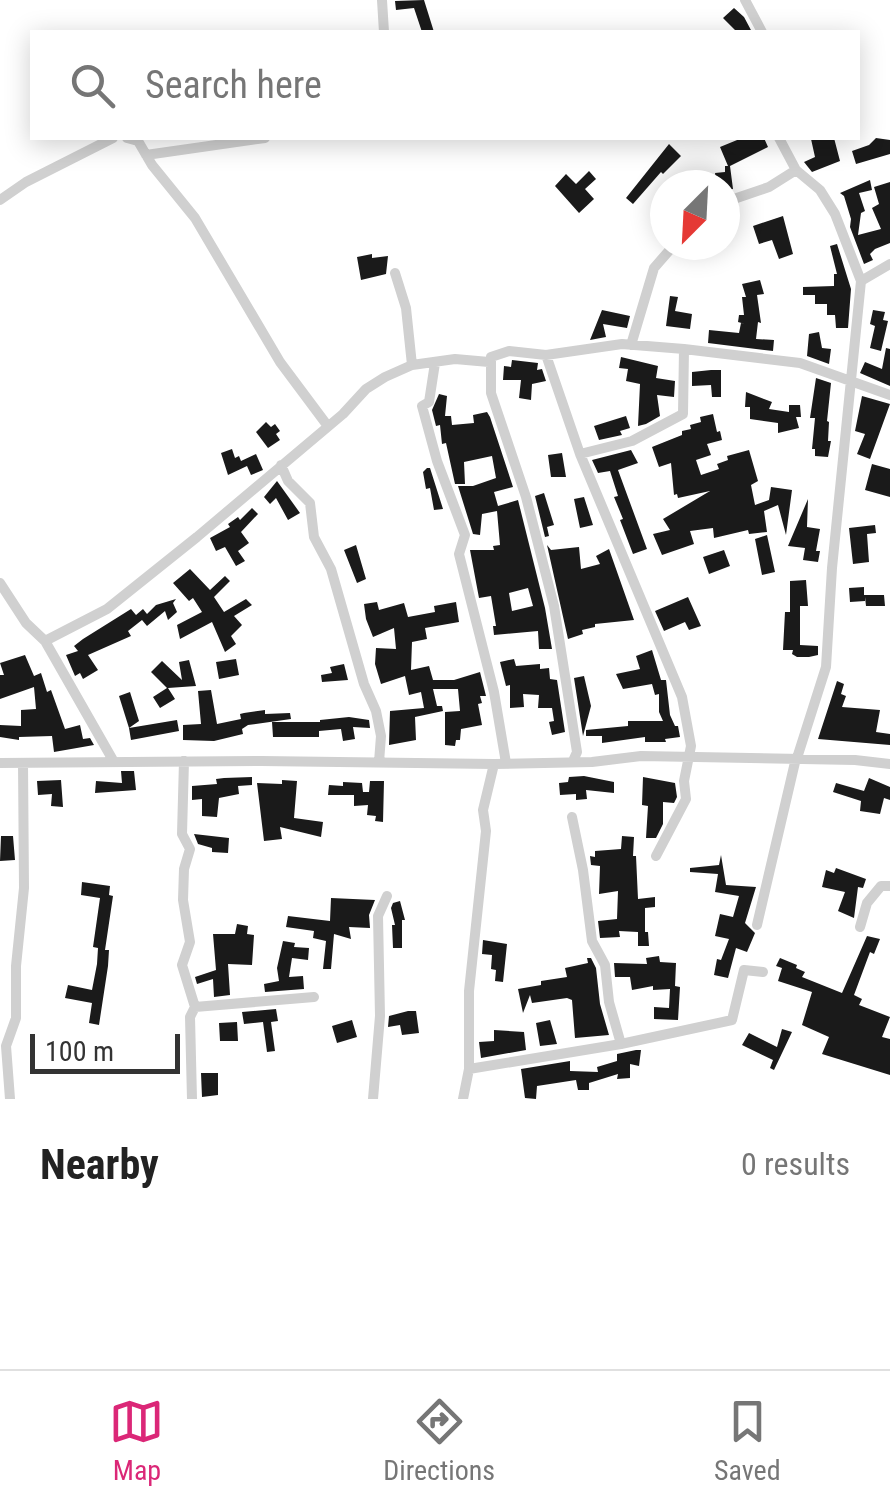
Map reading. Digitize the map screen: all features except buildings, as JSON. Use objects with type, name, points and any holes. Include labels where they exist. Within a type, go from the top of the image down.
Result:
[{"type":"street","points":[[382,0],[384,30]]},
{"type":"street","points":[[745,0],[761,30]]},
{"type":"street","points":[[0,200],[26,182],[109,140]]},
{"type":"street","points":[[134,140],[195,218],[280,362],[327,425]]},
{"type":"street","points":[[146,155],[251,140]]},
{"type":"street","points":[[757,926],[797,758],[826,668],[861,281],[835,214],[820,190],[796,170],[780,140]]},
{"type":"street","points":[[740,197],[769,187],[796,170]]},
{"type":"street","points":[[631,345],[654,268],[661,260]]},
{"type":"street","points":[[861,281],[890,264]]},
{"type":"street","points":[[395,274],[406,308],[412,365]]},
{"type":"street","points":[[573,762],[577,752],[554,606],[526,497],[490,393],[491,357],[509,351],[546,355],[631,345],[684,349],[800,363],[890,394]]},
{"type":"street","points":[[580,454],[632,440],[683,414],[684,349]]},
{"type":"street","points":[[546,355],[580,454],[682,697],[691,756],[684,781],[686,799],[656,856]]},
{"type":"street","points":[[45,641],[107,608],[343,414],[366,389],[412,365],[455,359],[489,362]]},
{"type":"street","points":[[435,362],[430,402],[422,406],[465,536],[460,554],[494,692],[500,764],[483,810],[486,832],[469,991],[469,1069],[463,1099]]},
{"type":"street","points":[[281,465],[288,482],[310,502],[314,537],[330,569],[364,684],[376,711],[381,736],[379,762]]},
{"type":"street","points":[[0,583],[26,623],[45,641],[114,762]]},
{"type":"street","points":[[0,763],[500,764],[691,756],[890,764]]},
{"type":"street","points":[[184,761],[182,834],[190,849],[184,869],[183,900],[190,942],[182,965],[196,1007],[190,1017],[192,1099]]},
{"type":"street","points":[[10,1099],[6,1046],[16,1018],[16,966],[24,888],[23,763]]},
{"type":"street","points":[[572,817],[592,941],[605,965],[620,1044]]},
{"type":"street","points":[[860,927],[867,903],[880,886],[890,886]]},
{"type":"street","points":[[372,1099],[380,1016],[378,916],[387,896]]},
{"type":"street","points":[[469,1069],[620,1044],[732,1020],[744,970],[763,972]]},
{"type":"street","points":[[196,1007],[314,997]]}]
